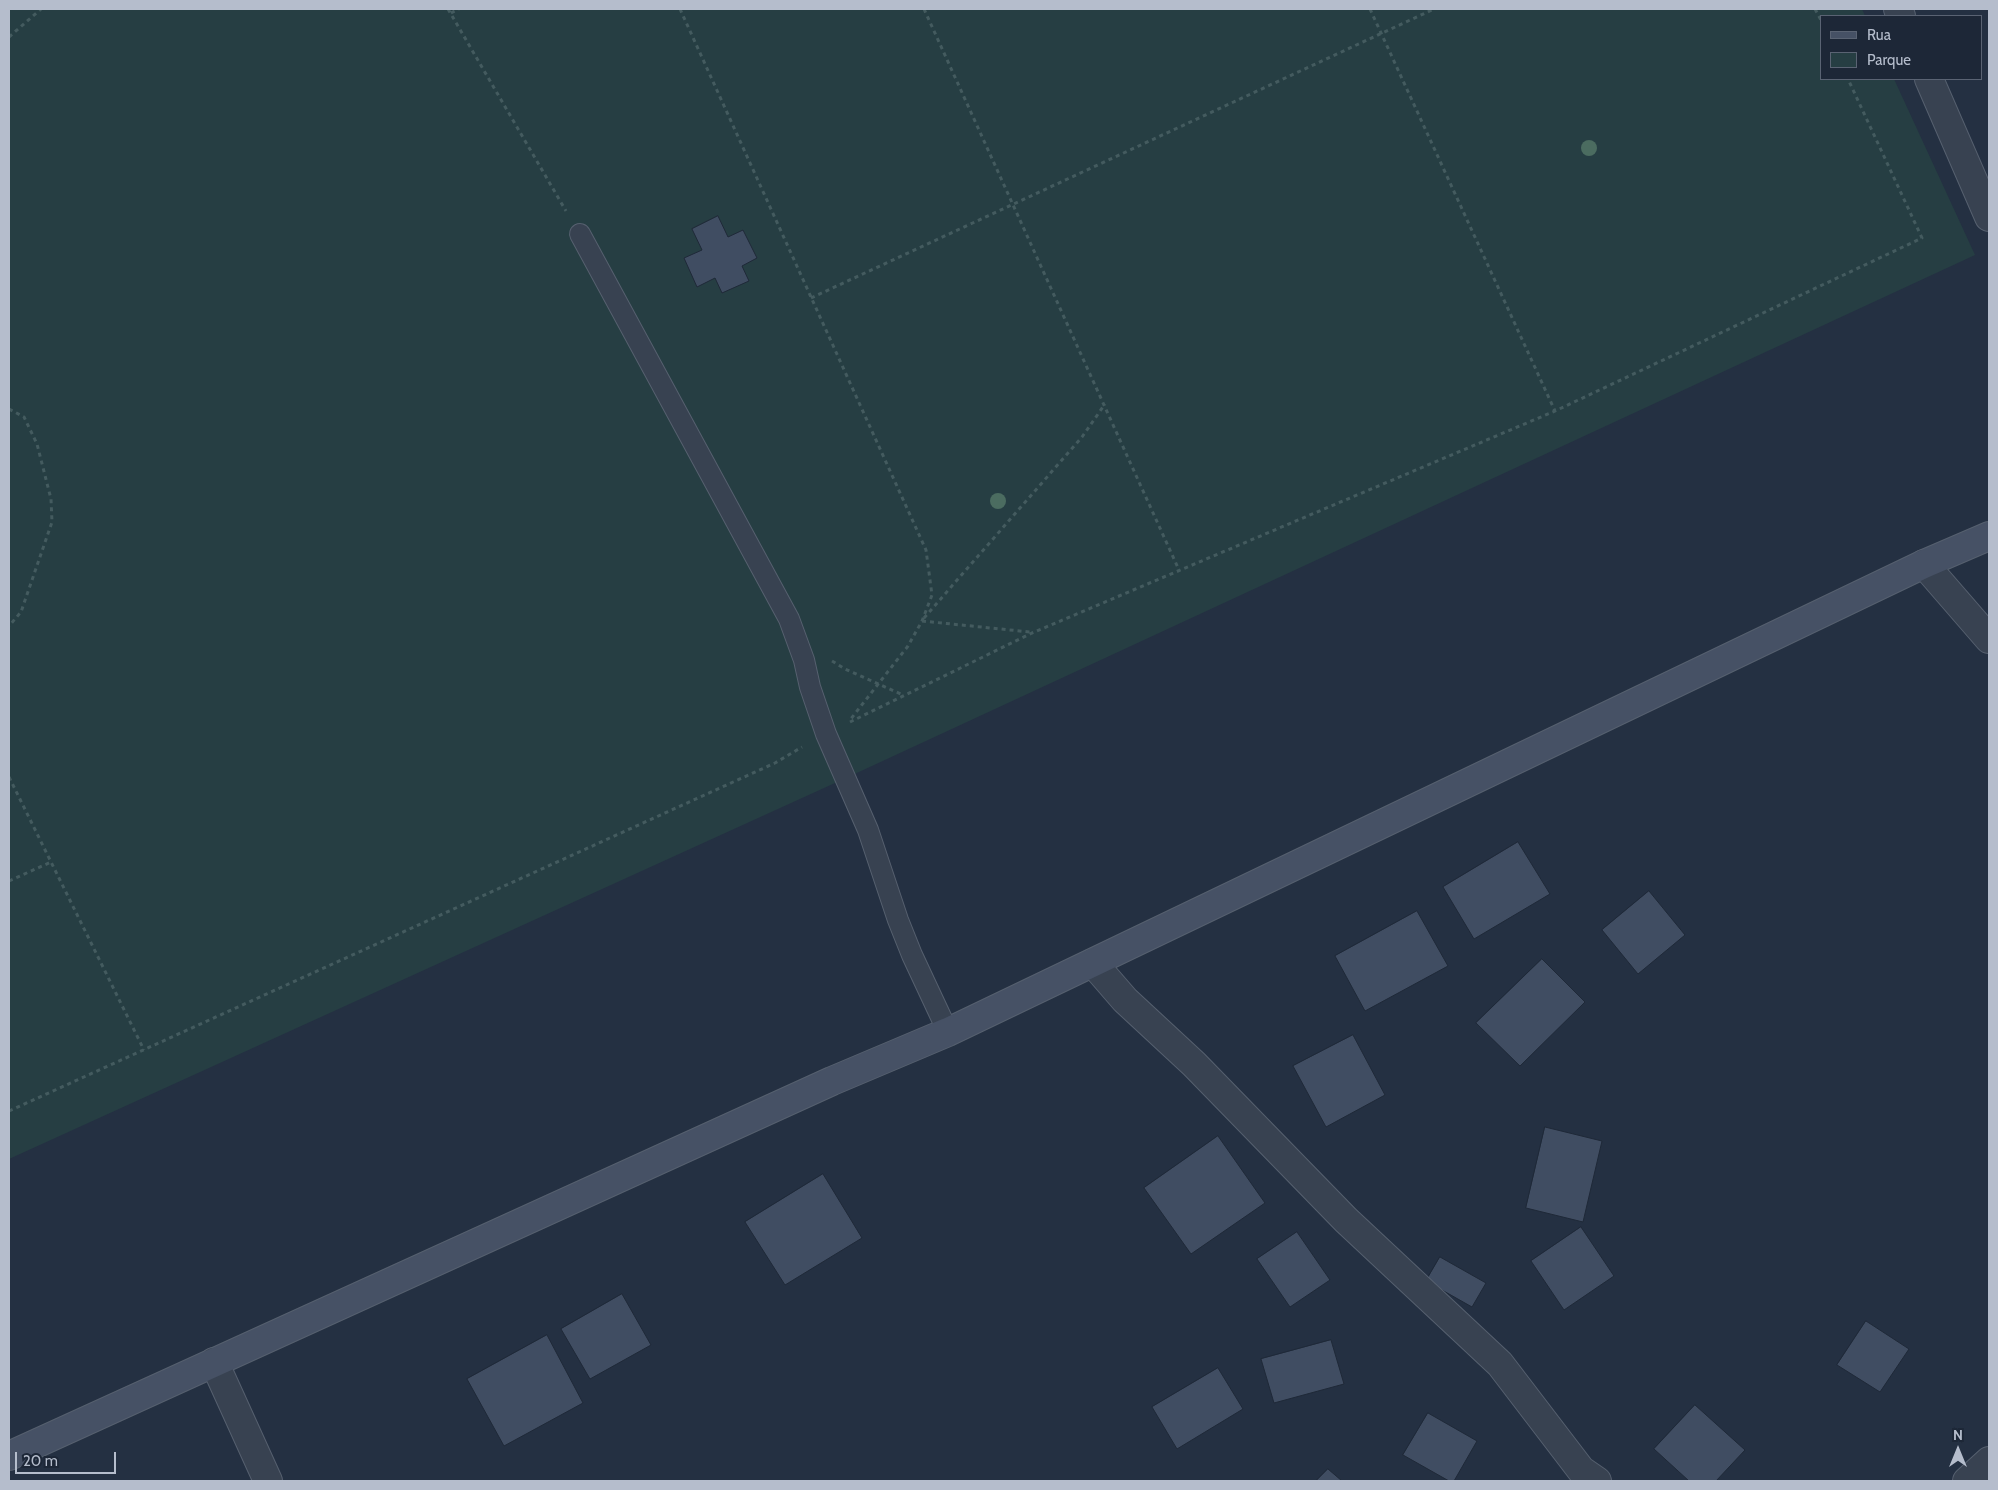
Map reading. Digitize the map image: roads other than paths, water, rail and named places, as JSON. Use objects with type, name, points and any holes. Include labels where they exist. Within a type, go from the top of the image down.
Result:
[{"type":"main road","points":[[9,1456],[832,1080],[948,1032],[1924,564],[1989,536]]},
{"type":"street","points":[[1929,80],[1989,218]]},
{"type":"street","points":[[1924,564],[1989,639]]},
{"type":"street","points":[[1094,963],[1125,1000],[1200,1070],[1346,1220],[1500,1364],[1585,1477]]},
{"type":"street","points":[[214,1362],[268,1481]]},
{"type":"street","points":[[1968,1481],[1989,1460]]},
{"type":"lane","points":[[580,234],[789,619],[804,660],[810,687],[826,734],[868,830],[898,920],[912,955],[948,1032]]}]
